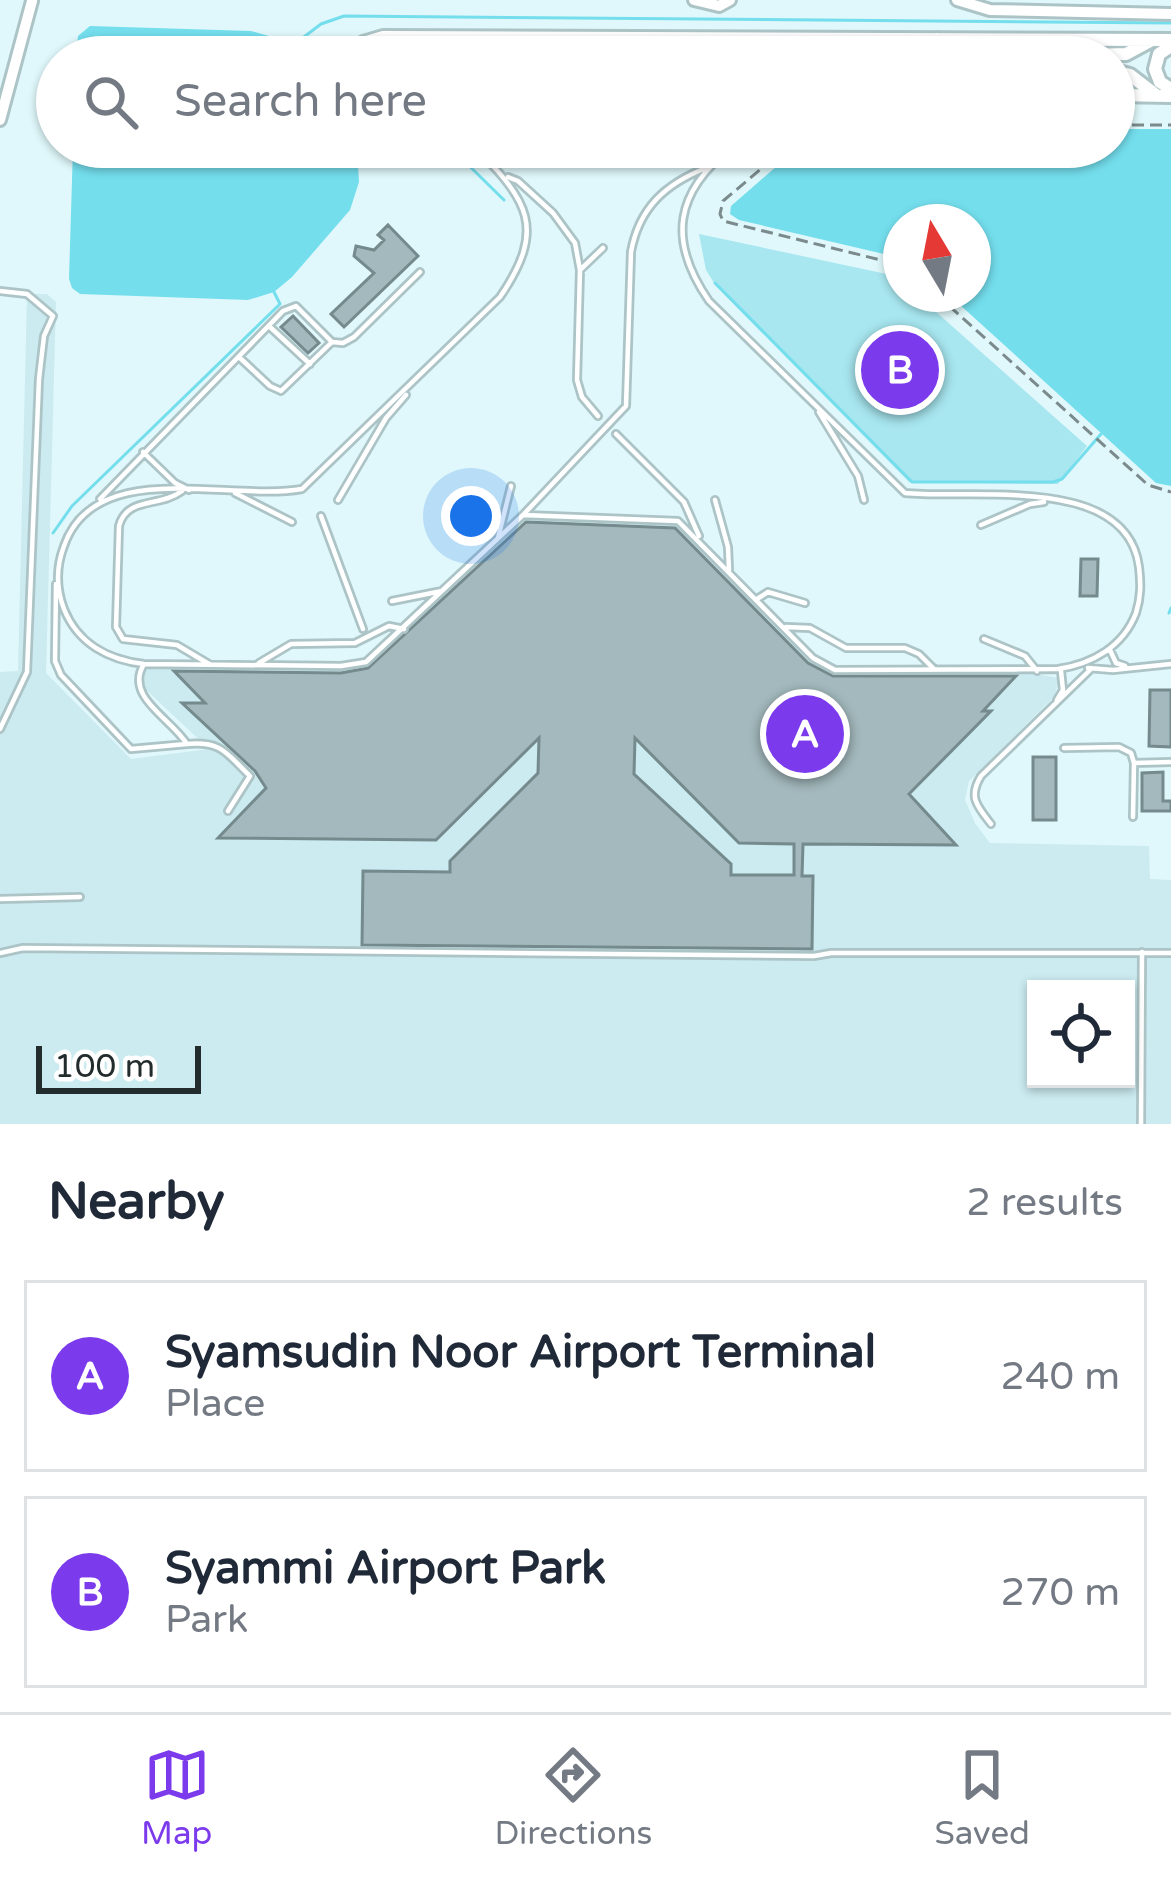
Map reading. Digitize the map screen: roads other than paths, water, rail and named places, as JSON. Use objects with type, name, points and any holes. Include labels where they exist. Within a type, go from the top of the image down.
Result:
[{"type":"street","points":[[694,0],[719,6],[730,0]]},
{"type":"street","points":[[957,0],[990,10],[1171,14]]},
{"type":"street","points":[[1138,14],[1144,0]]},
{"type":"street","points":[[0,121],[32,1]]},
{"type":"street","points":[[1135,40],[1171,44]]},
{"type":"street","points":[[1135,59],[1153,40]]},
{"type":"street","points":[[1166,94],[1155,69],[1159,55],[1171,44]]},
{"type":"street","points":[[1135,77],[1166,94]]},
{"type":"street","points":[[1135,87],[1166,94]]},
{"type":"lane","points":[[100,500],[120,494],[186,490],[292,491],[309,485],[512,280],[527,214],[495,168]]},
{"type":"lane","points":[[706,168],[686,199],[682,216],[693,276],[730,325],[905,493],[1002,495],[1098,510],[1119,524],[1137,556],[1140,600],[1132,622],[975,785],[975,804],[991,824]]},
{"type":"lane","points":[[57,572],[65,614],[85,640],[112,658],[144,664],[356,665],[374,657],[498,540],[626,406],[635,231],[661,193],[706,168]]},
{"type":"lane","points":[[502,175],[518,181],[566,227],[574,243],[580,270],[577,380],[598,416]]},
{"type":"lane","points":[[580,270],[603,248]]},
{"type":"lane","points":[[228,812],[250,776],[220,747],[210,742],[131,749],[61,675],[54,640],[57,572],[72,528],[283,311],[296,306],[332,342],[344,343],[421,272]]},
{"type":"lane","points":[[0,291],[27,294],[53,316],[44,336],[39,379],[27,672],[0,729]]},
{"type":"lane","points":[[270,327],[310,364]]},
{"type":"lane","points":[[240,358],[281,391],[332,342]]},
{"type":"lane","points":[[338,500],[386,418],[416,382]]},
{"type":"lane","points":[[816,407],[858,476],[864,500]]},
{"type":"lane","points":[[616,434],[684,502],[701,541]]},
{"type":"lane","points":[[143,452],[186,490]]},
{"type":"lane","points":[[498,540],[511,486]]},
{"type":"lane","points":[[186,490],[123,511],[118,526],[116,627],[123,639],[177,644],[208,664]]},
{"type":"lane","points":[[230,490],[292,522]]},
{"type":"lane","points":[[715,500],[729,570]]},
{"type":"lane","points":[[981,525],[1030,504],[1056,501]]},
{"type":"lane","points":[[523,515],[678,521],[824,666],[835,670],[1171,667]]},
{"type":"lane","points":[[321,516],[363,629]]},
{"type":"lane","points":[[392,602],[447,589]]},
{"type":"lane","points":[[757,599],[768,592],[805,603]]},
{"type":"lane","points":[[256,665],[291,644],[355,643],[389,626],[404,629]]},
{"type":"lane","points":[[783,627],[810,628],[846,648],[905,648],[919,654],[934,670]]},
{"type":"lane","points":[[984,639],[1025,656],[1037,671]]},
{"type":"lane","points":[[1110,648],[1115,663],[1131,668]]},
{"type":"lane","points":[[144,664],[137,676],[139,691],[187,744]]},
{"type":"lane","points":[[1054,705],[1063,690],[1064,678],[1058,669]]},
{"type":"lane","points":[[1064,748],[1119,747],[1131,753],[1133,817]]},
{"type":"lane","points":[[1133,763],[1171,762]]},
{"type":"lane","points":[[0,899],[80,897]]},
{"type":"lane","points":[[0,953],[23,948],[814,956],[831,952],[1171,952]]},
{"type":"lane","points":[[1141,1124],[1142,952]]},
{"type":"waterway","points":[[305,36],[344,16],[1171,23]]},
{"type":"waterway","points":[[471,168],[504,200]]},
{"type":"waterway","points":[[715,283],[912,482],[1053,482],[1062,479],[1101,434]]},
{"type":"waterway","points":[[53,533],[72,506],[280,304],[274,292]]},
{"type":"waterway","points":[[1169,613],[1171,608]]},
{"type":"place","name":"Syammi Airport Park","points":[[900,370]]},
{"type":"place","name":"Syamsudin Noor Airport Terminal","points":[[805,734]]}]
